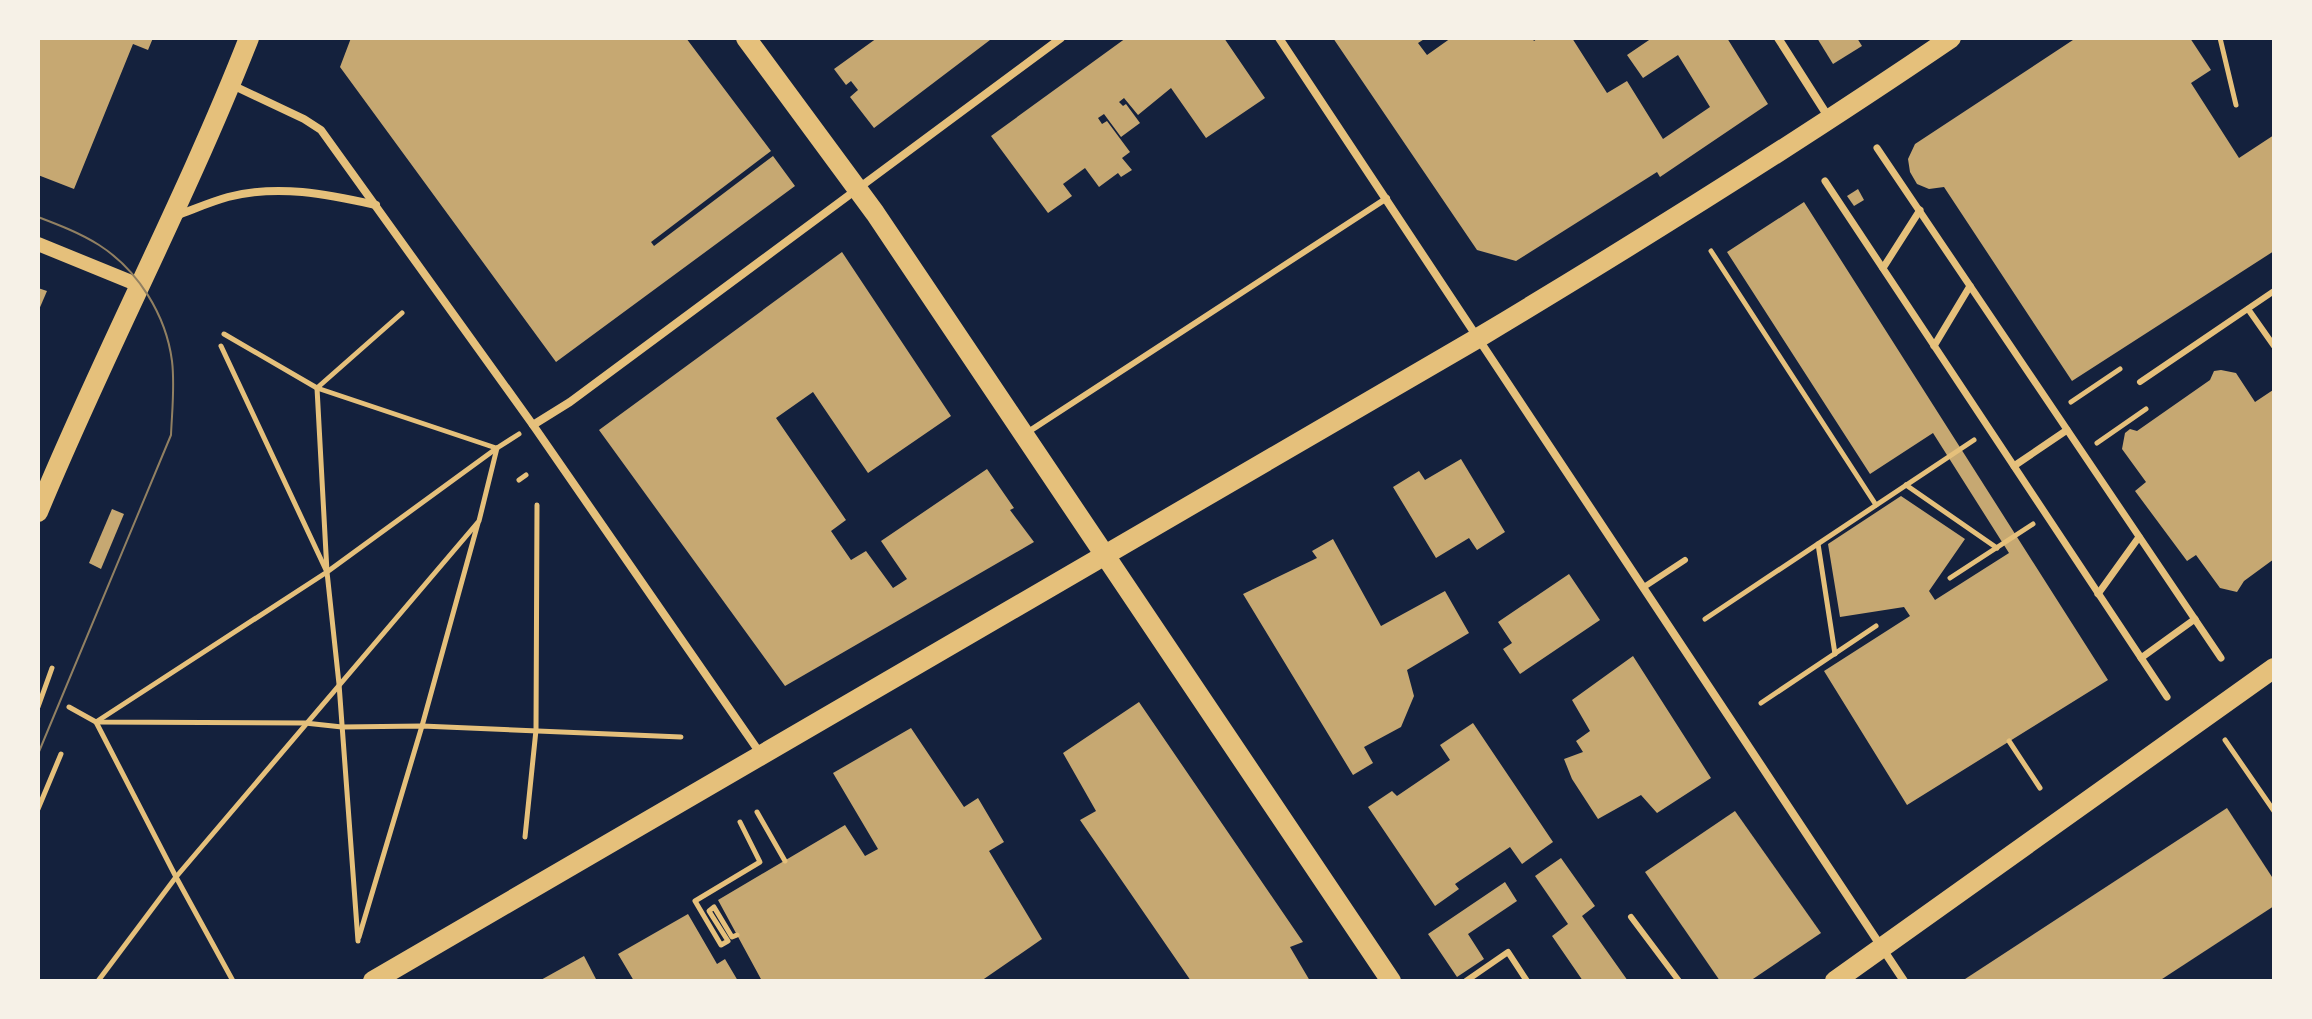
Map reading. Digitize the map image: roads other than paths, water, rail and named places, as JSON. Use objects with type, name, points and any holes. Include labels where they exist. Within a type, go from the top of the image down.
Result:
[{"type":"main road","points":[[38,512],[73,427],[173,217],[249,38]]},
{"type":"main road","points":[[746,38],[858,188],[1391,981]]},
{"type":"main road","points":[[373,981],[1478,338],[1830,121],[1951,38]]},
{"type":"main road","points":[[1835,981],[2274,668]]},
{"type":"street","points":[[533,425],[582,393],[1061,38]]},
{"type":"street","points":[[1279,38],[1904,981]]},
{"type":"street","points":[[1778,38],[1830,121]]},
{"type":"street","points":[[231,85],[321,130],[533,425],[761,754]]},
{"type":"street","points":[[1877,148],[2221,658]]},
{"type":"street","points":[[1825,181],[2167,697]]},
{"type":"street","points":[[173,217],[229,196],[279,190],[314,191],[377,205]]},
{"type":"street","points":[[1883,268],[1920,210]]},
{"type":"street","points":[[38,244],[141,286]]},
{"type":"street","points":[[1934,346],[1970,286]]},
{"type":"street","points":[[2014,466],[2067,430]]},
{"type":"street","points":[[2098,594],[2139,537]]},
{"type":"street","points":[[2141,658],[2195,619]]},
{"type":"lane","points":[[1025,434],[1387,198]]},
{"type":"lane","points":[[2140,382],[2274,291]]},
{"type":"lane","points":[[2248,309],[2274,346]]},
{"type":"lane","points":[[1644,587],[1685,560]]},
{"type":"lane","points":[[1631,917],[1679,981]]},
{"type":"lane","points":[[1466,981],[1508,952],[1527,981]]},
{"type":"tram line","points":[[38,217],[99,245],[138,281],[164,327],[172,361],[173,389],[171,435],[38,754]]}]
